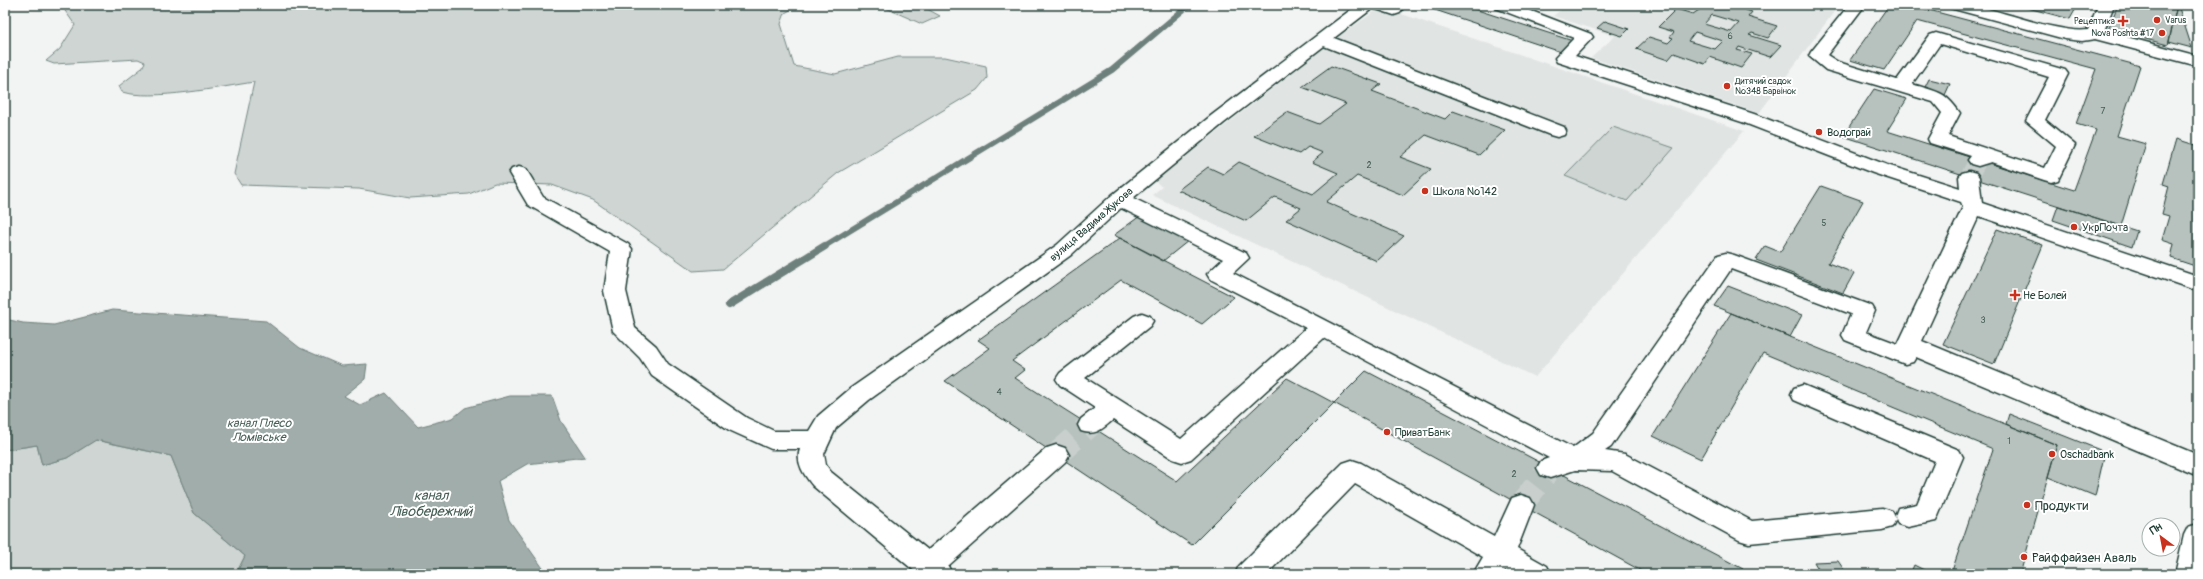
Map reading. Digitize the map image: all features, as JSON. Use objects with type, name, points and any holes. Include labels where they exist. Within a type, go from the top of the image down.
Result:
[{"type":"street","name":"вулиця Вадима Жукова","points":[[933,570],[822,479],[814,468],[811,454],[816,440],[827,422],[856,398],[1064,250],[1119,199],[1218,119],[1367,5]]},
{"type":"street","points":[[1378,5],[1394,10]]},
{"type":"street","points":[[1502,5],[1585,37],[1563,58],[1791,133],[1880,169],[1971,203],[2198,284]]},
{"type":"street","points":[[1857,5],[1817,56],[1832,66],[1901,87],[1939,98],[1951,113],[1937,139],[1979,164],[2051,176],[2066,145],[2035,120],[2059,74],[1936,38],[1901,87]]},
{"type":"street","points":[[1956,5],[2011,12],[2064,34],[2082,36],[2095,34],[2198,61]]},
{"type":"street","points":[[2095,34],[2106,5]]},
{"type":"street","points":[[1323,40],[1556,131]]},
{"type":"street","points":[[1550,468],[1574,460],[1602,440],[1726,260],[1864,311],[1853,335],[1905,356],[1971,203],[1979,164]]},
{"type":"street","points":[[519,173],[535,201],[621,249],[615,291],[624,331],[648,352],[660,370],[738,424],[771,440],[816,440]]},
{"type":"street","points":[[1119,199],[1238,258],[1218,274],[1322,326],[1574,460],[1616,461],[1749,532],[1882,519]]},
{"type":"street","points":[[1142,321],[1068,379],[1182,452],[1322,326]]},
{"type":"street","points":[[1909,345],[2198,466]]},
{"type":"street","points":[[1803,394],[1950,456],[1917,515]]},
{"type":"street","points":[[1090,425],[1112,407]]},
{"type":"street","points":[[933,570],[1056,455]]},
{"type":"street","points":[[1249,574],[1352,470],[1494,564],[1536,574]]},
{"type":"street","points":[[1494,564],[1521,505]]},
{"type":"street","points":[[2188,574],[2198,535]]},
{"type":"shaded area","points":[[61,5],[799,5],[785,13],[781,24],[794,66],[835,74],[898,57],[945,57],[986,66],[987,78],[977,90],[838,173],[723,269],[693,271],[593,200],[552,185],[495,183],[469,194],[410,198],[359,189],[241,185],[234,174],[254,82],[206,90],[168,94],[151,95],[122,92],[119,86],[142,68],[145,62],[138,59],[54,64],[46,61],[60,49],[75,25]]},
{"type":"shaded area","points":[[879,5],[920,5],[940,16],[922,24]]},
{"type":"shaded area","name":"Дитячий садок №348 Барвінок","points":[[1567,5],[1839,5],[1759,113],[1591,58],[1615,36],[1553,16]]},
{"type":"shaded area","name":"Школа №142","points":[[1381,7],[1744,131],[1535,377],[1152,195],[1162,187],[1155,181],[1331,42]]},
{"type":"shaded area","points":[[1613,127],[1674,148],[1627,201],[1565,176]]},
{"type":"shaded area","points":[[95,440],[171,456],[194,513],[245,556],[236,574],[5,574],[5,450],[37,445],[42,465],[67,458]]},
{"type":"water","name":"канал Плесо Ломівське","points":[[112,310],[266,321],[300,348],[342,366],[367,364],[365,379],[344,396],[360,405],[386,393],[418,427],[453,418],[465,408],[510,396],[552,396],[561,421],[585,457],[527,464],[498,481],[509,520],[547,574],[236,574],[245,556],[194,513],[171,456],[96,440],[67,458],[42,465],[37,445],[5,450],[5,319],[23,323],[54,325]]},
{"type":"building","points":[[1429,5],[1462,5],[1576,42],[1564,53],[1426,7]]},
{"type":"building","points":[[1702,5],[1729,5],[1752,12],[1748,17],[1777,26],[1768,38],[1752,33],[1749,35],[1781,45],[1770,57],[1739,47],[1737,50],[1752,54],[1741,68],[1710,57],[1705,64],[1674,53],[1668,60],[1636,49],[1649,37],[1668,43],[1673,38],[1670,37],[1674,32],[1658,27],[1676,9],[1693,14],[1705,6]],"holes":[[[1712,15],[1739,23],[1731,32],[1704,24]],[[1695,32],[1723,41],[1715,49],[1688,41]]]},
{"type":"building","points":[[1889,5],[1910,5],[2140,66],[2117,136],[2146,144],[2121,226],[1843,136],[1874,89],[1907,99],[1887,131],[2074,190],[2096,130],[2076,124],[2096,69],[1917,21],[1884,70],[1850,60]]},
{"type":"building","points":[[2025,5],[2078,5],[2070,19],[2024,7]]},
{"type":"building","points":[[2118,5],[2177,5],[2168,45],[2108,29]]},
{"type":"building","points":[[2178,5],[2192,48],[2169,42]]},
{"type":"building","points":[[1605,21],[1629,29],[1622,36],[1597,28]]},
{"type":"building","points":[[1331,66],[1381,84],[1372,91],[1445,119],[1453,111],[1505,130],[1479,155],[1426,135],[1400,157],[1431,169],[1403,195],[1357,176],[1326,202],[1404,236],[1377,261],[1286,220],[1301,208],[1275,197],[1246,221],[1178,190],[1208,167],[1223,174],[1239,162],[1313,194],[1338,173],[1312,162],[1323,153],[1308,147],[1299,154],[1254,136],[1287,112],[1319,124],[1346,104],[1302,87]]},
{"type":"building","points":[[1929,79],[1950,84],[1945,95],[1924,89]]},
{"type":"building","points":[[2176,139],[2198,146],[2198,267],[2171,258],[2174,244],[2162,240],[2169,216],[2162,214],[2169,186],[2163,184]]},
{"type":"building","points":[[1821,186],[1863,201],[1828,263],[1854,273],[1843,293],[1756,260],[1765,246],[1780,252]]},
{"type":"building","points":[[2058,206],[2137,231],[2132,247],[2053,220]]},
{"type":"building","points":[[1140,216],[1188,241],[1163,261],[1114,235]]},
{"type":"building","points":[[1997,229],[2043,245],[1994,364],[1943,344]]},
{"type":"building","points":[[1120,238],[1234,297],[1202,324],[1121,280],[1012,361],[1025,370],[1015,378],[1177,481],[1287,378],[1334,403],[1192,545],[945,381],[990,348],[978,340]]},
{"type":"building","points":[[1728,286],[1802,315],[1790,337],[1714,306]]},
{"type":"building","points":[[1731,313],[2057,445],[2020,574],[1951,574],[1993,449],[1763,353],[1701,459],[1653,436]]},
{"type":"building","points":[[1366,371],[1743,569],[1741,574],[1647,574],[1334,403]]},
{"type":"building","points":[[2009,414],[2105,452],[2095,496],[2048,477],[2057,445],[2006,424]]},
{"type":"building","points":[[1838,561],[1847,574],[1821,574],[1814,562]]},
{"type":"building","points":[[1914,565],[1932,574],[1910,574]]},
{"type":"waterway","points":[[823,247],[1112,70],[1189,5]]},
{"type":"waterway","points":[[729,305],[825,246]]},
{"type":"tunnel","points":[[1969,177],[1978,160]]},
{"type":"tunnel","points":[[1056,455],[1090,425]]},
{"type":"tunnel","points":[[1521,505],[1550,468]]},
{"type":"place","name":"Varus","points":[[2157,20]]},
{"type":"place","name":"Рецептика","points":[[2123,21]]},
{"type":"place","name":"Nova Poshta #17","points":[[2162,33]]},
{"type":"place","name":"Дитячий садок №348 Барвінок","points":[[1727,86]]},
{"type":"place","name":"Водограй","points":[[1819,132]]},
{"type":"place","name":"Школа №142","points":[[1425,191]]},
{"type":"place","name":"УкрПочта","points":[[2074,227]]},
{"type":"place","name":"Не Болей","points":[[2015,295]]},
{"type":"place","name":"ПриватБанк","points":[[1387,432]]},
{"type":"place","name":"Oschadbank","points":[[2052,454]]},
{"type":"place","name":"Продукти","points":[[2027,505]]},
{"type":"place","name":"Райффайзен Аваль","points":[[2024,557]]},
{"type":"water label","name":"канал Лівобережний","points":[[431,504]]}]
